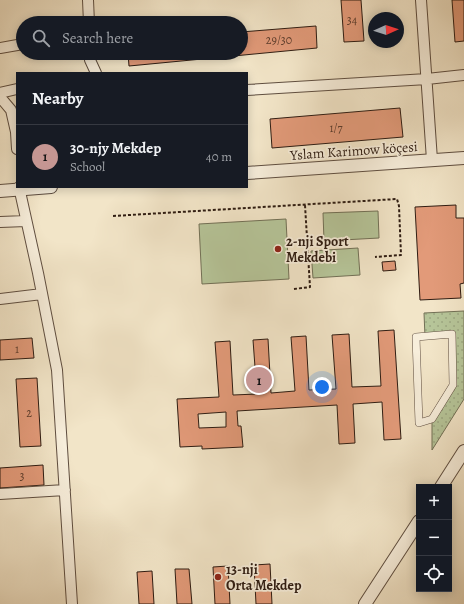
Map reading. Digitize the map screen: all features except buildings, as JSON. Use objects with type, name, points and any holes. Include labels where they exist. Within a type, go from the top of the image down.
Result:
[{"type":"street","points":[[88,0],[89,16]]},
{"type":"street","points":[[421,0],[432,160]]},
{"type":"street","points":[[0,48],[16,45]]},
{"type":"street","points":[[90,60],[93,72]]},
{"type":"street","points":[[248,90],[464,75]]},
{"type":"street","points":[[0,93],[16,89]]},
{"type":"street","points":[[0,97],[14,110],[16,132]]},
{"type":"street","points":[[0,111],[14,110]]},
{"type":"street","name":"Yslam Karimow köçesi","points":[[248,173],[464,158]]},
{"type":"street","points":[[0,191],[19,188],[57,370],[72,604]]},
{"type":"street","points":[[0,222],[26,220]]},
{"type":"street","points":[[0,299],[42,294]]},
{"type":"street","points":[[452,334],[453,385],[432,419],[419,423],[416,337],[452,334]]},
{"type":"street","points":[[443,484],[464,451]]},
{"type":"street","points":[[0,494],[65,490]]},
{"type":"street","points":[[365,604],[416,526]]},
{"type":"path","points":[[114,216],[397,199],[399,206],[401,255],[375,257]]},
{"type":"path","points":[[294,289],[310,287],[305,205]]},
{"type":"green space","points":[[378,211],[379,238],[324,241],[323,213]]},
{"type":"green space","points":[[286,219],[289,279],[202,284],[199,224]]},
{"type":"green space","points":[[358,248],[360,275],[313,278],[311,251]]},
{"type":"green space","points":[[464,311],[464,399],[432,450],[432,419],[453,385],[452,335],[425,337],[424,313]]},
{"type":"place","name":"2-nji Sport Mekdebi","points":[[278,249]]},
{"type":"place","name":"30-njy Mekdep","points":[[259,380]]},
{"type":"place","name":"13-nji Orta Mekdep","points":[[218,577]]}]
